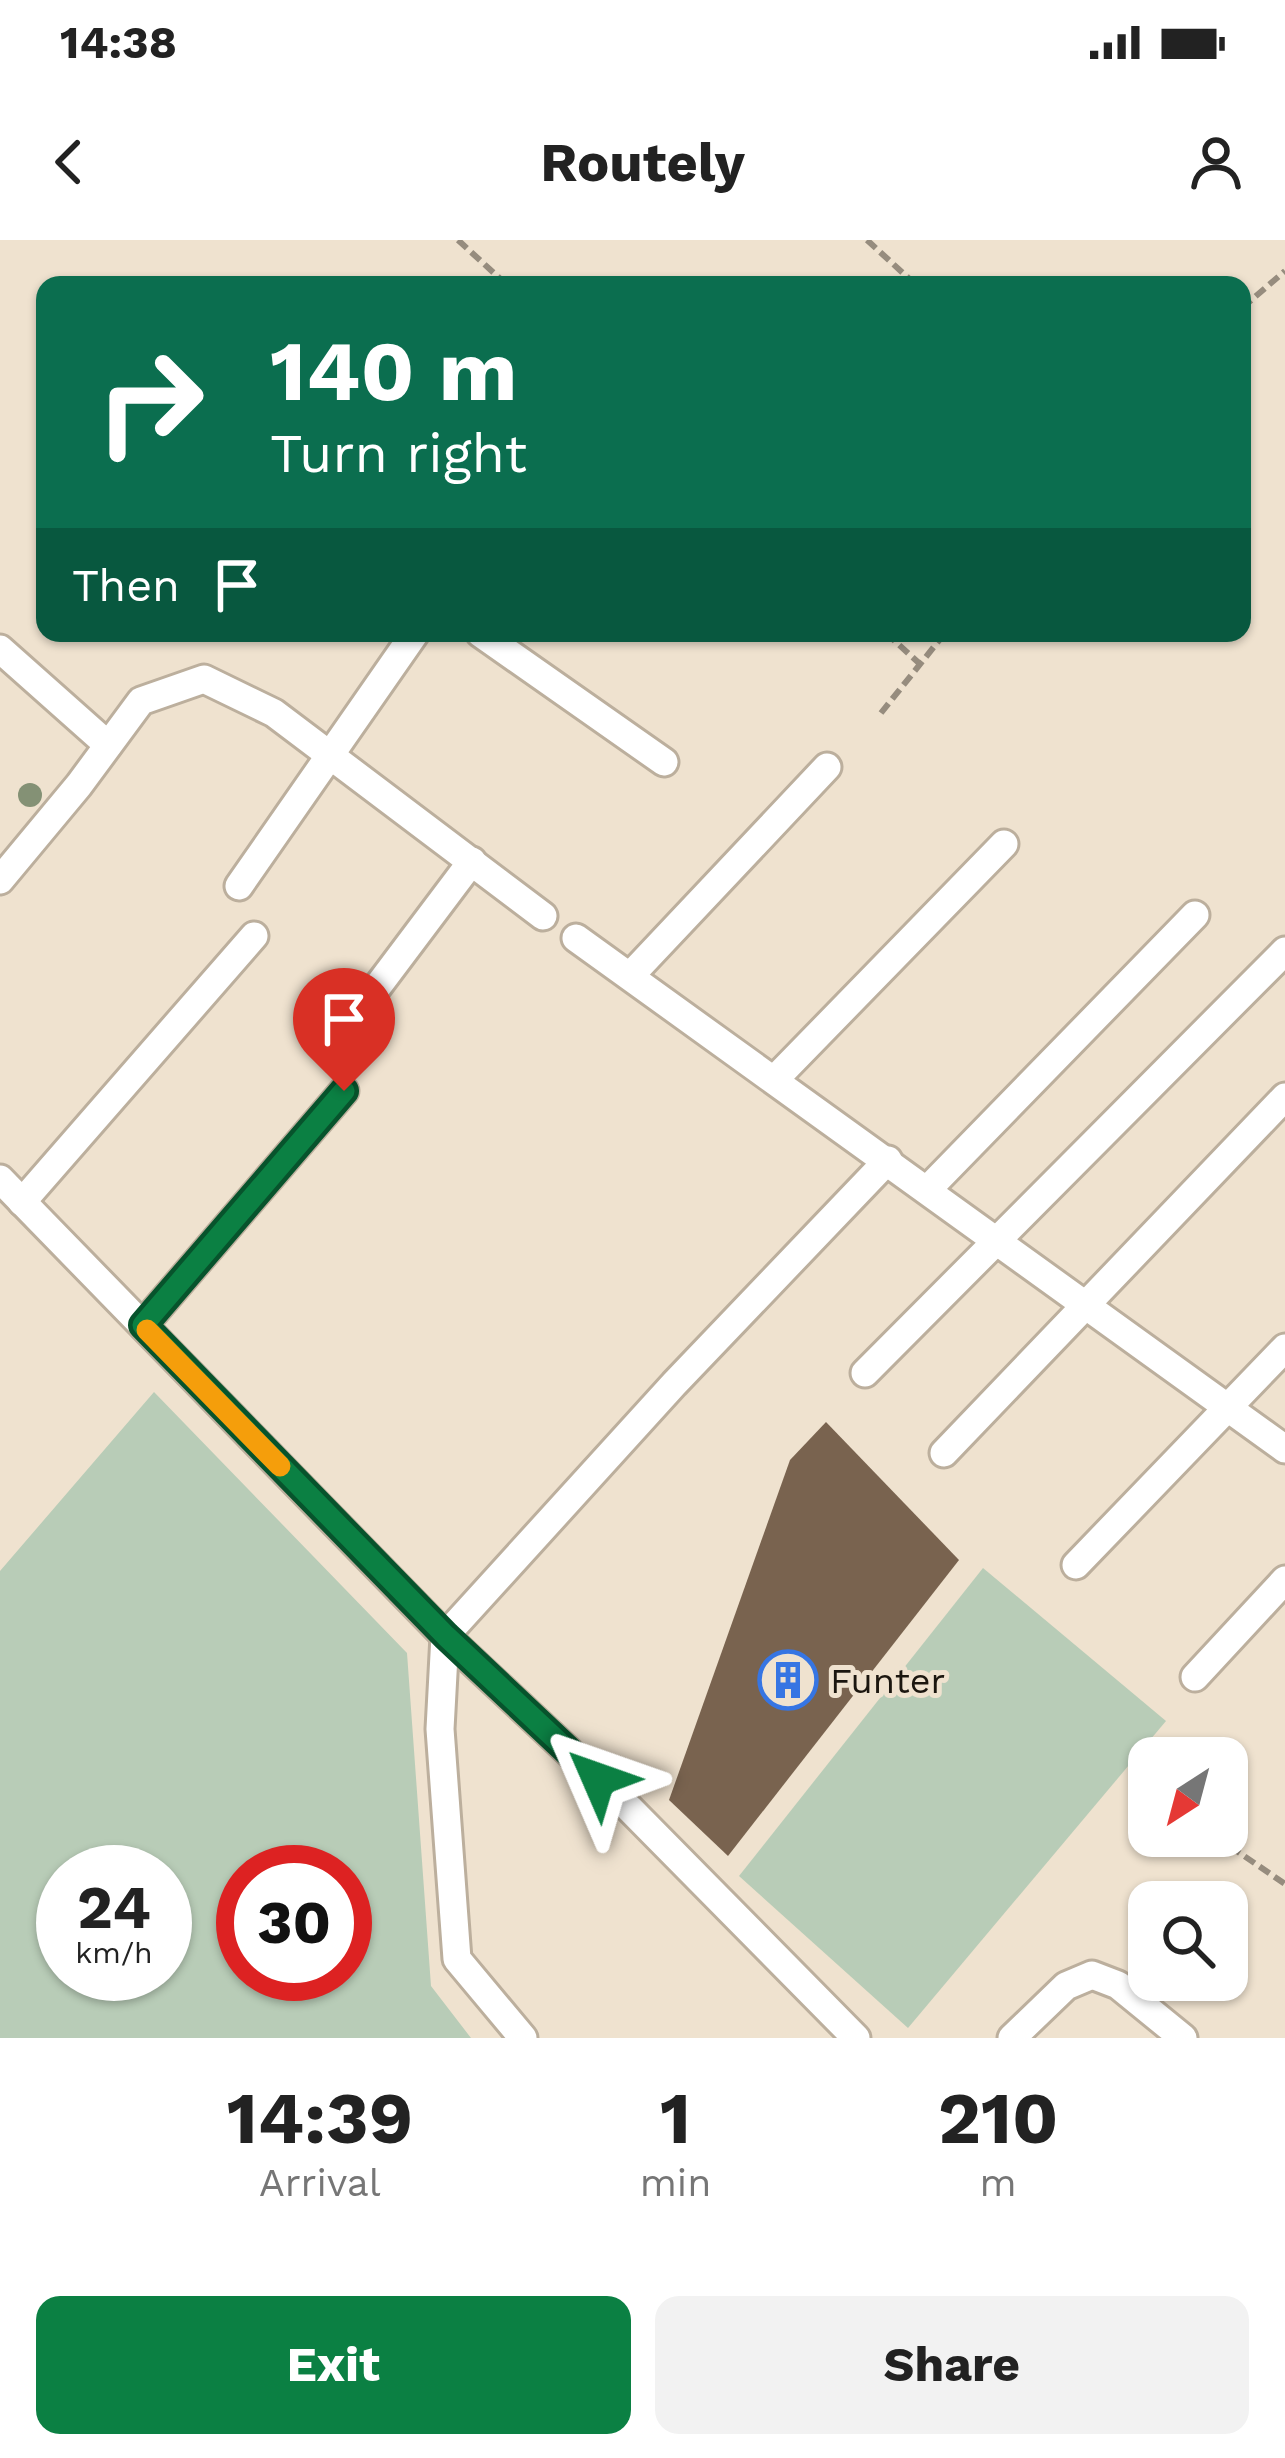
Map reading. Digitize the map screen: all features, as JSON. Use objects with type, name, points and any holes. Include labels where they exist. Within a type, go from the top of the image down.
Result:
[{"type":"street","points":[[239,886],[409,642]]},
{"type":"street","points":[[494,642],[664,762]]},
{"type":"street","points":[[0,650],[108,745]]},
{"type":"street","points":[[0,880],[140,701],[204,680],[274,713],[543,916]]},
{"type":"street","points":[[630,976],[827,766]]},
{"type":"street","points":[[775,1079],[1004,844]]},
{"type":"street","points":[[372,994],[472,861]]},
{"type":"street","points":[[928,1189],[1195,915]]},
{"type":"street","points":[[22,1202],[254,936]]},
{"type":"street","points":[[576,938],[1285,1448]]},
{"type":"street","points":[[865,1373],[1285,951]]},
{"type":"street","points":[[143,1325],[344,1091]]},
{"type":"street","points":[[944,1453],[1285,1097]]},
{"type":"street","points":[[524,2038],[457,1959],[440,1729],[446,1636],[674,1384],[888,1160]]},
{"type":"street","points":[[0,1180],[446,1636],[629,1808],[856,2038]]},
{"type":"street","points":[[1076,1565],[1285,1348]]},
{"type":"street","points":[[1195,1677],[1285,1580]]},
{"type":"street","points":[[1012,2038],[1066,1986],[1092,1975],[1118,1985],[1184,2038]]},
{"type":"path","points":[[458,240],[497,276]]},
{"type":"path","points":[[867,240],[906,276]]},
{"type":"path","points":[[1251,300],[1285,271]]},
{"type":"path","points":[[896,642],[920,664]]},
{"type":"path","points":[[881,713],[938,642]]},
{"type":"path","points":[[1246,1857],[1285,1884]]},
{"type":"green space","points":[[154,1392],[407,1653],[431,1986],[471,2038],[0,2038],[0,1571]]},
{"type":"green space","points":[[983,1568],[1166,1721],[1153,1737],[1128,1737],[1128,1766],[908,2028],[739,1876]]},
{"type":"building","name":"Funter","points":[[826,1422],[959,1560],[728,1856],[669,1800],[790,1460]]},
{"type":"slow traffic","points":[[147,1330],[280,1466]]},
{"type":"place","name":"Funter","points":[[788,1680]]},
{"type":"route","points":[[344,1091],[143,1325],[446,1636],[598,1779]]}]
